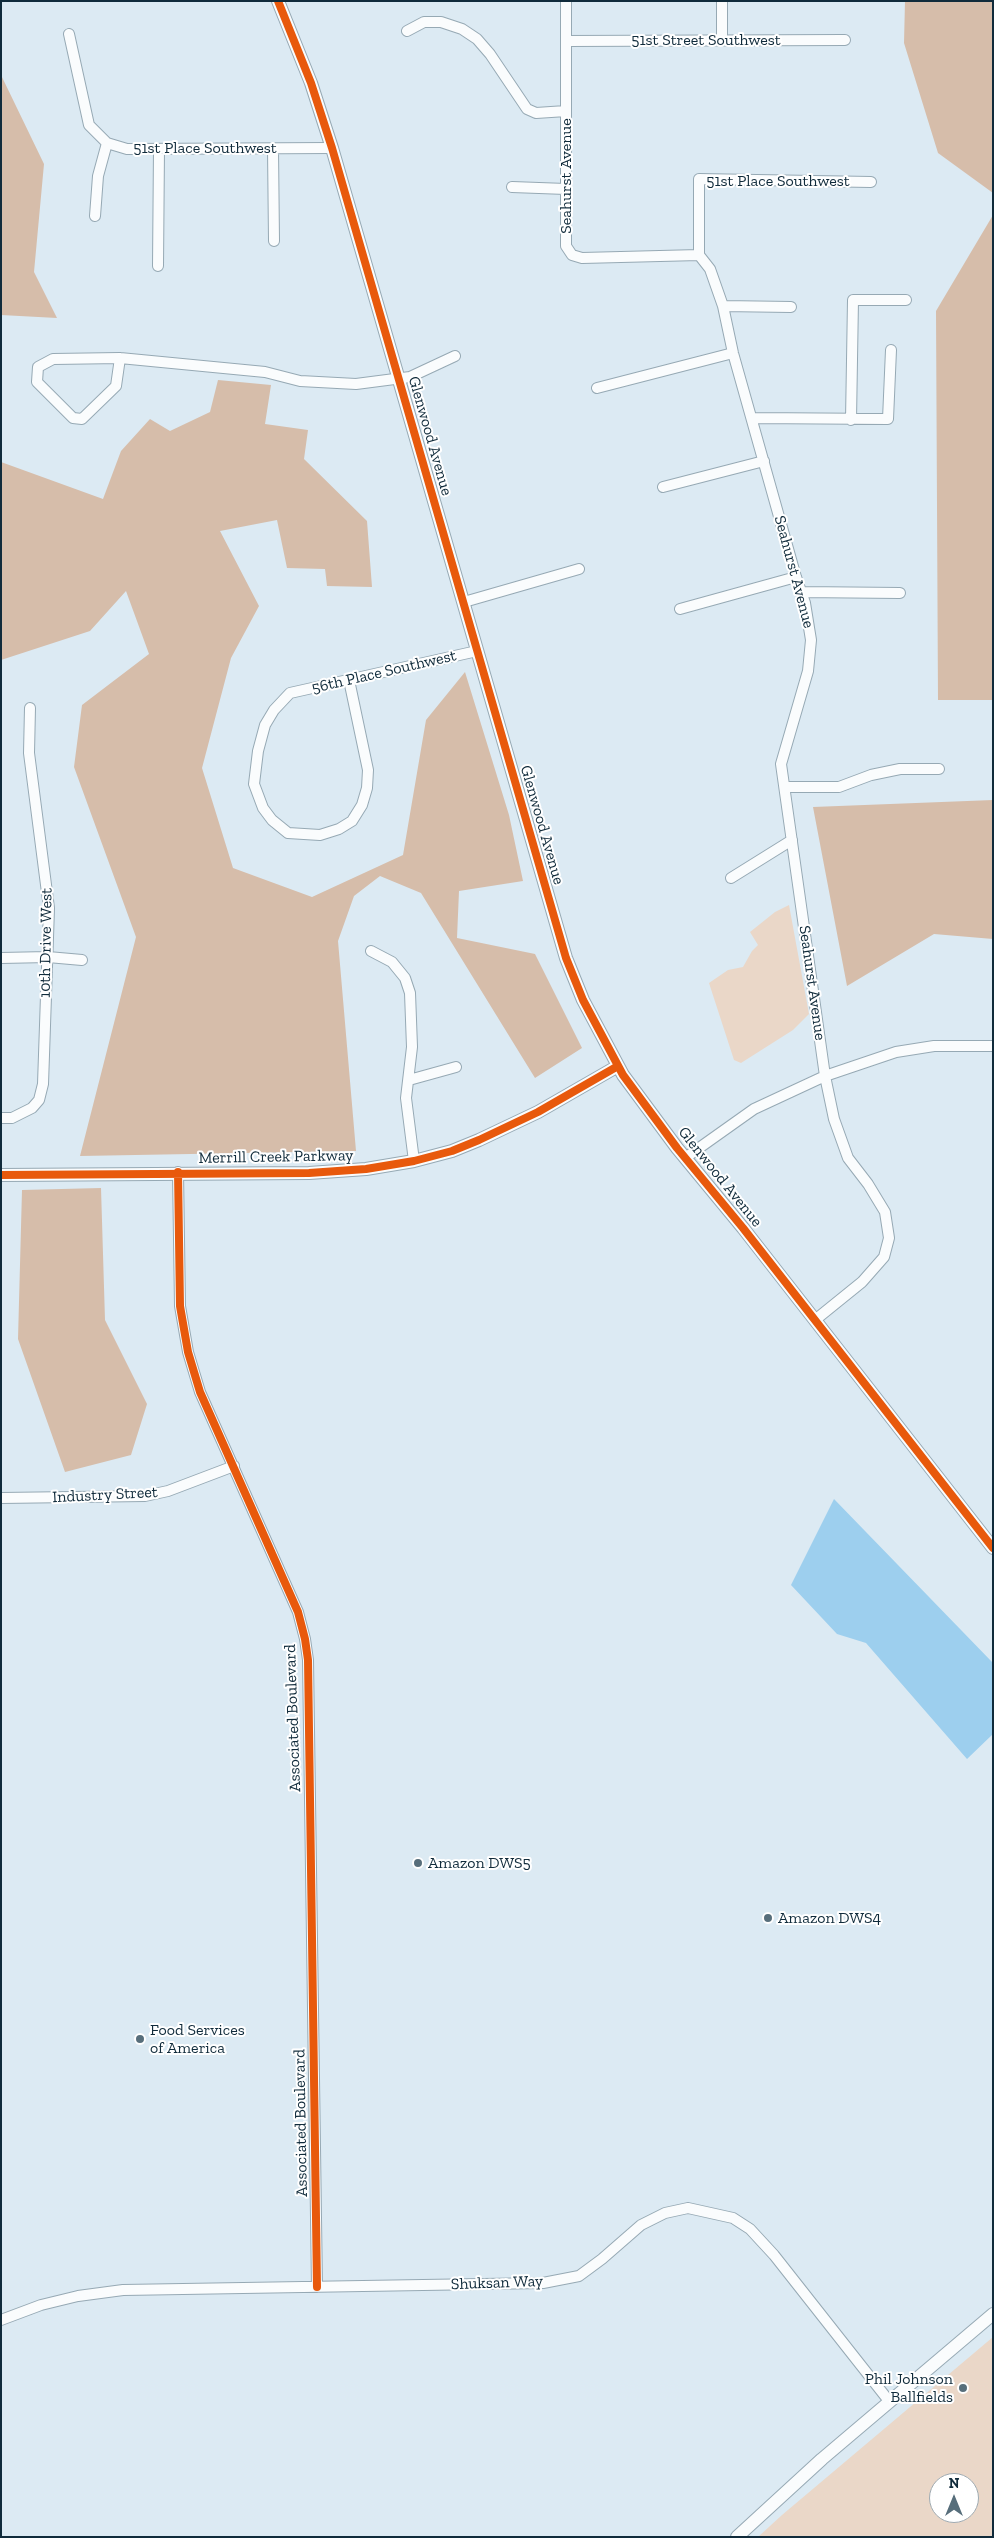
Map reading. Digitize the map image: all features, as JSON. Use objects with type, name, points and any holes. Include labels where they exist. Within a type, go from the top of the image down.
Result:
[{"type":"street","name":"Glenwood Avenue","points":[[278,1],[311,83],[332,148],[566,958],[583,1000],[618,1066],[684,1158],[743,1228],[993,1548]]},
{"type":"street","name":"Seahurst Avenue","points":[[566,1],[566,246],[572,255],[582,258],[699,255],[710,269],[723,306],[733,352],[805,604],[811,647],[808,671],[781,764],[784,787],[824,1076],[842,1145],[848,1158],[868,1184],[885,1212],[889,1238],[884,1257],[862,1282],[815,1320]]},
{"type":"street","points":[[722,1],[722,40]]},
{"type":"street","points":[[408,30],[424,22],[441,22],[462,29],[477,39],[490,54],[527,109],[536,113],[566,111]]},
{"type":"street","points":[[69,34],[89,125],[107,143],[98,176],[95,216]]},
{"type":"street","name":"51st Street Southwest","points":[[566,41],[845,40]]},
{"type":"street","name":"51st Place Southwest","points":[[107,143],[127,149],[332,148]]},
{"type":"street","points":[[158,266],[159,149]]},
{"type":"street","points":[[273,149],[274,241]]},
{"type":"street","name":"51st Place Southwest","points":[[699,255],[699,179],[870,182]]},
{"type":"street","points":[[512,187],[566,189]]},
{"type":"street","points":[[851,420],[853,300],[906,300]]},
{"type":"street","points":[[723,306],[791,307]]},
{"type":"street","points":[[752,418],[888,419],[891,350]]},
{"type":"street","points":[[597,388],[733,352]]},
{"type":"street","points":[[120,358],[116,386],[82,419],[73,418],[37,382],[38,367],[53,359],[120,358],[265,372],[300,382],[356,384],[410,377],[455,356]]},
{"type":"street","points":[[663,487],[764,461]]},
{"type":"street","points":[[464,602],[578,569]]},
{"type":"street","points":[[680,608],[796,577]]},
{"type":"street","points":[[801,592],[900,593]]},
{"type":"street","name":"56th Place Southwest","points":[[349,680],[368,770],[367,788],[362,805],[352,821],[339,829],[320,835],[288,833],[272,820],[263,808],[254,784],[258,751],[265,725],[274,710],[290,693],[477,651]]},
{"type":"street","name":"10th Drive West","points":[[1,1118],[12,1118],[24,1113],[39,1100],[43,1084],[49,908],[29,753],[30,708]]},
{"type":"street","points":[[784,787],[839,787],[871,775],[900,769],[939,769]]},
{"type":"street","points":[[731,878],[792,840]]},
{"type":"street","points":[[371,951],[392,962],[405,978],[410,993],[412,1047],[406,1098],[414,1161]]},
{"type":"street","points":[[1,958],[48,957],[82,960]]},
{"type":"street","points":[[684,1158],[754,1109],[824,1076],[896,1052],[934,1046],[993,1046]]},
{"type":"street","name":"Merrill Creek Parkway","points":[[1,1175],[178,1172],[309,1173],[366,1169],[414,1161],[452,1151],[479,1140],[538,1112],[618,1066]]},
{"type":"street","points":[[409,1080],[456,1067]]},
{"type":"street","name":"Associated Boulevard","points":[[178,1172],[177,1244],[180,1306],[188,1352],[200,1392],[298,1612],[308,1660],[317,2287]]},
{"type":"street","name":"Industry Street","points":[[1,1498],[145,1496],[168,1492],[234,1466]]},
{"type":"street","name":"Shuksan Way","points":[[1,2320],[41,2305],[78,2296],[122,2290],[543,2283],[579,2276],[602,2260],[641,2225],[666,2213],[688,2208],[733,2218],[750,2229],[774,2255],[889,2401]]},
{"type":"street","points":[[737,2537],[889,2401],[993,2314]]},
{"type":"shaded area","points":[[905,1],[993,1],[993,193],[938,153],[904,43]]},
{"type":"shaded area","points":[[1,75],[44,164],[34,272],[57,318],[1,315]]},
{"type":"shaded area","points":[[993,215],[993,700],[938,700],[936,311]]},
{"type":"shaded area","points":[[218,380],[271,385],[265,424],[308,430],[304,459],[367,521],[372,587],[327,586],[325,569],[287,568],[277,520],[220,531],[259,606],[231,658],[202,768],[233,868],[312,897],[403,855],[426,720],[465,672],[509,815],[523,881],[459,891],[457,938],[535,954],[582,1048],[535,1078],[421,893],[380,876],[354,896],[338,941],[356,1151],[80,1156],[136,937],[74,767],[82,705],[149,654],[126,591],[90,631],[1,660],[1,462],[103,499],[121,451],[150,419],[170,431],[210,412]]},
{"type":"shaded area","points":[[993,800],[993,939],[934,934],[847,986],[813,807]]},
{"type":"shaded area","points":[[789,905],[809,1014],[793,1030],[741,1063],[734,1060],[709,983],[728,970],[743,967],[752,951],[758,945],[750,932],[775,912]]},
{"type":"shaded area","points":[[101,1188],[105,1320],[147,1404],[131,1455],[65,1472],[18,1339],[22,1190]]},
{"type":"shaded area","name":"Phil Johnson Ballfields","points":[[993,2337],[993,2537],[758,2537],[782,2515]]},
{"type":"water","points":[[834,1499],[993,1663],[993,1734],[967,1759],[866,1643],[837,1634],[791,1585]]},
{"type":"cycle path","points":[[278,1],[311,83],[332,148],[566,958],[583,1000],[623,1075],[677,1148],[743,1228],[993,1548]]},
{"type":"cycle path","points":[[1,1175],[309,1173],[366,1169],[414,1161],[452,1151],[479,1140],[538,1112],[618,1066]]},
{"type":"cycle path","points":[[178,1172],[180,1306],[188,1352],[200,1392],[298,1612],[308,1660],[317,2287]]},
{"type":"place","name":"Amazon DWS5","points":[[418,1863]]},
{"type":"place","name":"Amazon DWS4","points":[[768,1918]]},
{"type":"place","name":"Food Services of America","points":[[140,2039]]},
{"type":"place","name":"Phil Johnson Ballfields","points":[[963,2388]]}]
